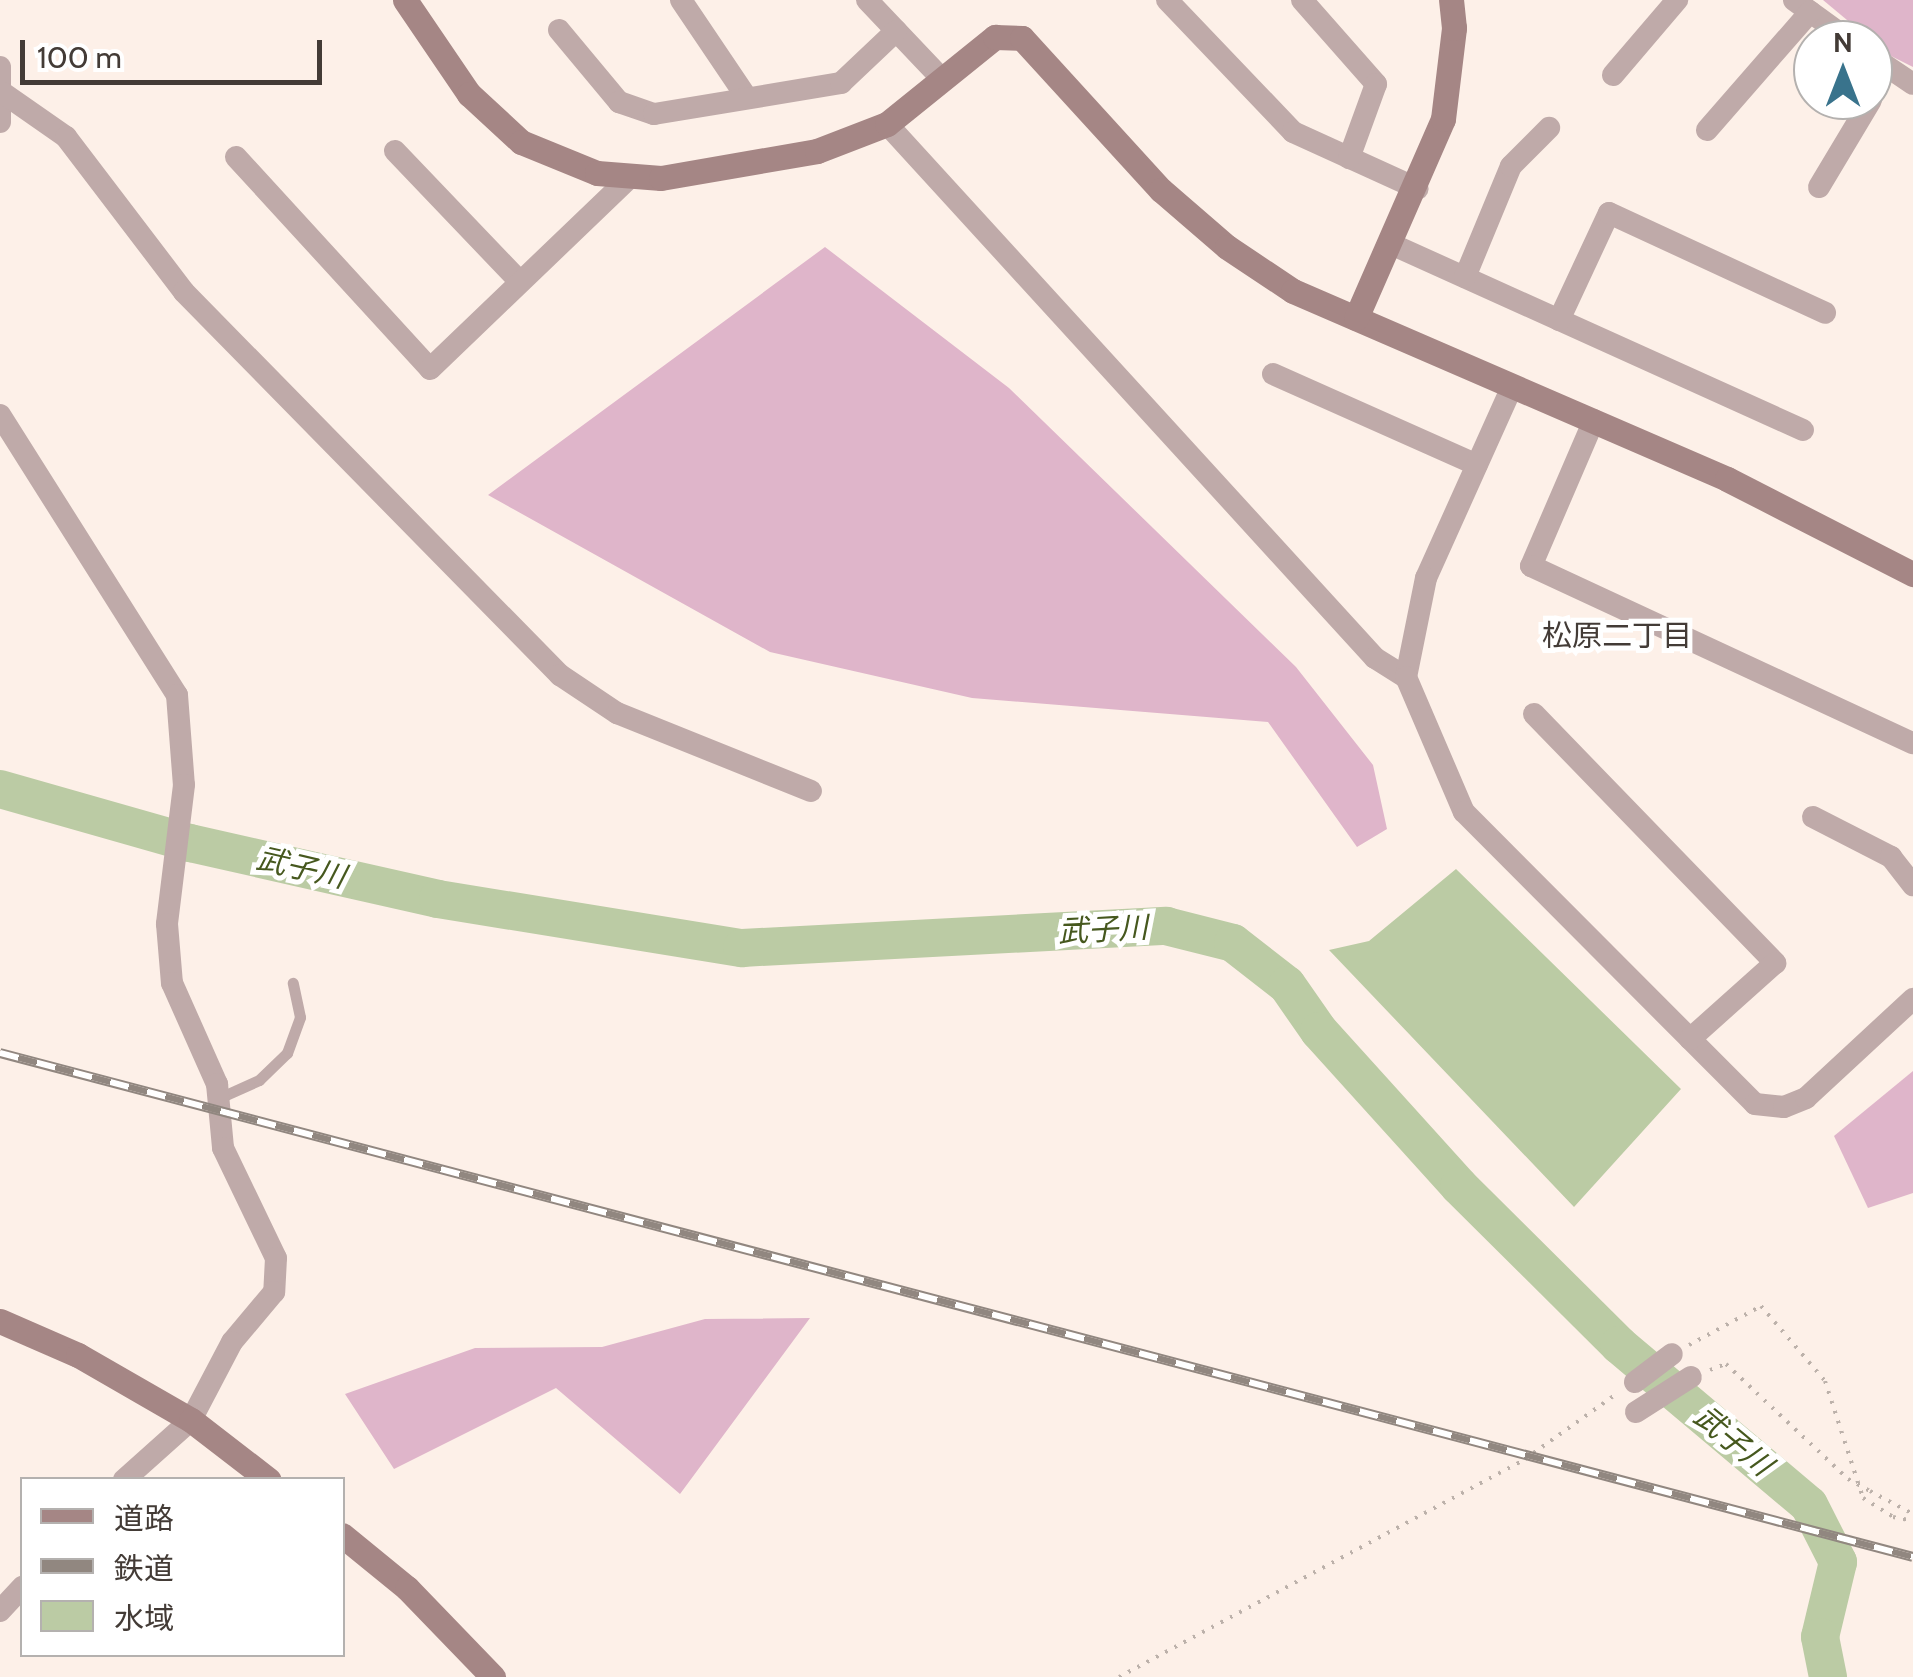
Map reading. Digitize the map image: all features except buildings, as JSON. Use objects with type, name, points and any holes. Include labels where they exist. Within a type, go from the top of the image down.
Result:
[{"type":"street","points":[[405,0],[469,94],[521,142],[597,173],[661,178],[817,150],[887,124],[995,38],[1022,38],[1161,190],[1227,248],[1293,291],[1803,515],[1913,574]]},
{"type":"street","points":[[681,0],[747,98]]},
{"type":"street","points":[[867,0],[943,80]]},
{"type":"street","points":[[1167,0],[1293,132],[1418,189]]},
{"type":"street","points":[[1302,0],[1376,84],[1350,158]]},
{"type":"street","points":[[1356,318],[1418,189],[1443,119],[1454,28],[1450,0]]},
{"type":"street","points":[[1613,75],[1677,0]]},
{"type":"street","points":[[1707,130],[1802,6]]},
{"type":"street","points":[[560,30],[619,102],[654,114],[840,82],[896,31]]},
{"type":"street","points":[[0,67],[0,122]]},
{"type":"street","points":[[3,93],[66,138],[184,292],[560,675],[616,712],[811,791]]},
{"type":"street","points":[[1820,186],[1859,120]]},
{"type":"street","points":[[887,124],[1375,658],[1406,676]]},
{"type":"street","points":[[1464,278],[1511,166],[1549,128]]},
{"type":"street","points":[[395,151],[520,282]]},
{"type":"street","points":[[236,156],[430,369],[632,176]]},
{"type":"street","points":[[1559,320],[1609,214],[1825,314]]},
{"type":"street","points":[[1391,244],[1803,430]]},
{"type":"street","points":[[1273,374],[1477,465]]},
{"type":"street","points":[[1511,389],[1426,578],[1406,676],[1464,812],[1755,1104],[1784,1107],[1806,1098],[1913,999]]},
{"type":"street","points":[[0,415],[177,695],[184,785],[170,892],[172,983],[219,1098],[222,1148],[276,1258],[274,1292],[232,1342],[191,1420],[127,1477]]},
{"type":"street","points":[[1594,420],[1531,566],[1913,742]]},
{"type":"street","points":[[1534,714],[1775,962],[1690,1039]]},
{"type":"street","points":[[1814,817],[1892,857],[1913,885]]},
{"type":"street","points":[[0,1321],[78,1355],[191,1420],[265,1477]]},
{"type":"street","points":[[1635,1382],[1672,1354]]},
{"type":"street","points":[[1636,1412],[1691,1377]]},
{"type":"street","points":[[345,1537],[406,1588],[494,1677]]},
{"type":"street","points":[[0,1611],[20,1589]]},
{"type":"lane","points":[[219,1098],[260,1079],[290,1048],[300,1017],[293,984]]},
{"type":"path","points":[[1672,1354],[1761,1306],[1826,1380],[1863,1498],[1912,1518]]},
{"type":"path","points":[[1691,1377],[1726,1364],[1848,1479],[1912,1518]]},
{"type":"path","points":[[1119,1677],[1524,1459],[1635,1382]]},
{"type":"shaded area","points":[[1823,0],[1913,0],[1913,67],[1893,57],[1893,20],[1847,20]]},
{"type":"shaded area","points":[[825,247],[1009,388],[1296,667],[1373,765],[1387,829],[1357,847],[1268,722],[972,698],[770,652],[488,495]]},
{"type":"shaded area","points":[[1913,1071],[1913,1193],[1868,1208],[1834,1136]]},
{"type":"shaded area","points":[[810,1318],[680,1494],[556,1388],[394,1469],[345,1394],[475,1348],[602,1347],[705,1319]]},
{"type":"water","points":[[1456,869],[1681,1089],[1574,1207],[1329,950],[1369,941]]},
{"type":"waterway","name":"武子川","points":[[0,789],[190,843],[438,899],[742,948],[1166,926],[1233,943],[1287,985],[1319,1031],[1459,1186],[1619,1345],[1809,1505],[1838,1562],[1820,1637],[1828,1677]]},
{"type":"railway","points":[[0,1053],[1913,1557]]},
{"type":"district","name":"松原二丁目","points":[[1617,636]]}]
